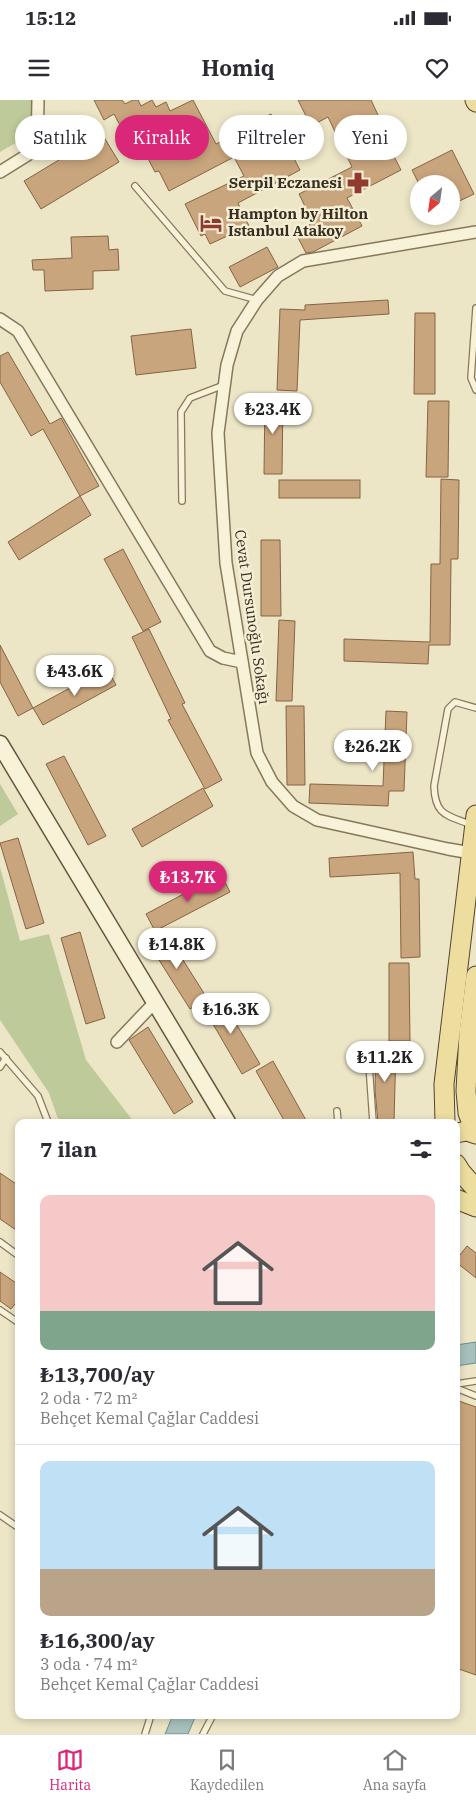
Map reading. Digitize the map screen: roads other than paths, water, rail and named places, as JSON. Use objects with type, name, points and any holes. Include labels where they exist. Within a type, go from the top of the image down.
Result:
[{"type":"main road","points":[[0,744],[226,1119]]},
{"type":"main road","points":[[445,1119],[444,1084],[475,820]]},
{"type":"main road","points":[[476,976],[472,1048],[466,1091],[468,1113],[476,1134]]},
{"type":"main road","points":[[460,1133],[467,1131],[476,1134]]},
{"type":"main road","points":[[460,1170],[469,1182]]},
{"type":"main road","points":[[460,1201],[476,1207]]},
{"type":"street","points":[[0,172],[37,149],[38,100]]},
{"type":"street","name":"Cevat Dursunoğlu Sokağı","points":[[471,853],[317,820],[292,806],[272,782],[257,753],[242,662],[226,553],[218,433],[227,365],[237,331],[257,300],[278,276],[304,261],[476,232]]},
{"type":"street","points":[[0,319],[18,331],[210,651],[223,658],[242,662]]},
{"type":"street","points":[[117,1042],[155,1002]]},
{"type":"lane","points":[[135,186],[225,291],[257,300]]},
{"type":"lane","points":[[476,308],[472,378],[476,390]]},
{"type":"lane","points":[[182,501],[181,412],[190,398],[224,385]]},
{"type":"lane","points":[[475,820],[442,811],[435,798],[434,786],[448,709],[454,702],[476,708]]},
{"type":"lane","points":[[0,1052],[38,1096],[47,1119]]},
{"type":"lane","points":[[0,1066],[6,1058]]},
{"type":"lane","points":[[370,1065],[373,1119]]},
{"type":"lane","points":[[337,1111],[338,1119]]},
{"type":"lane","points":[[0,1242],[15,1253]]},
{"type":"lane","points":[[0,1310],[15,1320]]},
{"type":"lane","points":[[460,1383],[476,1381]]},
{"type":"lane","points":[[460,1390],[476,1396]]},
{"type":"lane","points":[[0,1515],[15,1525]]},
{"type":"lane","points":[[144,1734],[150,1719]]},
{"type":"lane","points":[[203,1734],[211,1719]]},
{"type":"water","points":[[476,1342],[476,1363],[460,1365],[460,1344]]},
{"type":"water","points":[[171,1719],[194,1719],[188,1734],[165,1734]]},
{"type":"place","name":"Serpil Eczanesi","points":[[358,183]]},
{"type":"place","name":"Hampton by Hilton Istanbul Atakoy","points":[[211,223]]}]
